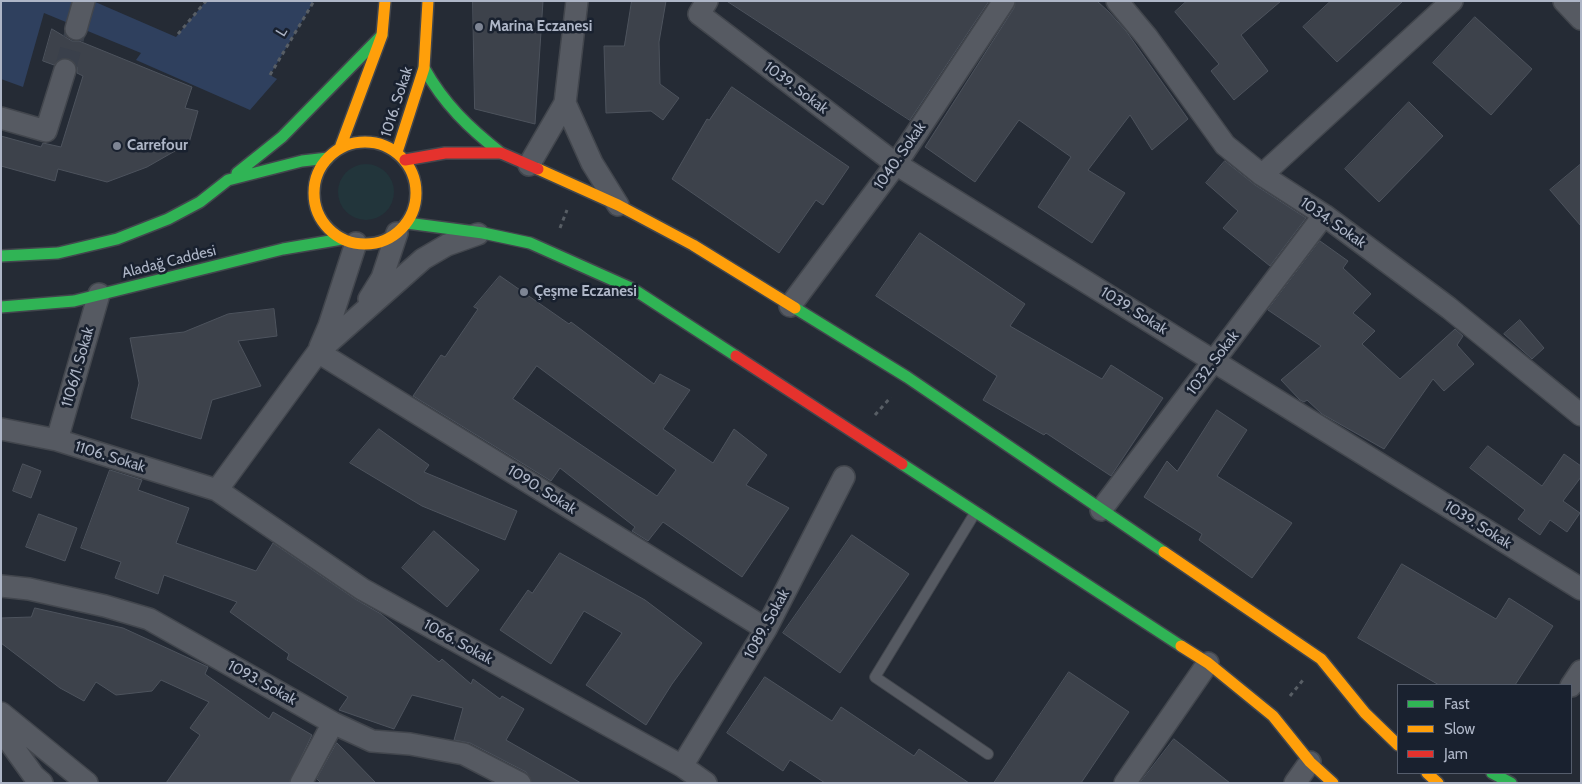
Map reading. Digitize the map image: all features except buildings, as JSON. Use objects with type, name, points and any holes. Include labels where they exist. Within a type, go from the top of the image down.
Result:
[{"type":"main road","points":[[340,148],[382,35],[385,1]]},
{"type":"main road","name":"1016. Sokak","points":[[401,156],[424,68],[428,1]]},
{"type":"main road","points":[[1,256],[58,253],[117,239],[168,219],[200,202],[282,137],[382,35]]},
{"type":"main road","points":[[424,68],[437,93],[450,110],[501,153],[576,184],[693,245],[907,377],[1320,660],[1365,713],[1397,744]]},
{"type":"main road","points":[[372,142],[401,156],[411,169],[416,191],[416,202],[402,228],[384,240],[370,244],[349,241],[329,230],[320,217],[315,202],[314,186],[319,171],[328,158],[340,148],[355,143],[372,142]]},
{"type":"main road","points":[[401,156],[501,153]]},
{"type":"main road","points":[[228,180],[302,162],[328,158]]},
{"type":"main road","points":[[402,228],[483,233],[530,243],[633,289],[1208,662],[1273,716],[1310,762],[1333,783]]},
{"type":"main road","name":"Aladağ Caddesi","points":[[1,307],[74,301],[283,249],[349,241]]},
{"type":"main road","points":[[1365,713],[1397,729]]},
{"type":"main road","points":[[1428,774],[1438,783]]},
{"type":"street","points":[[76,30],[84,1]]},
{"type":"street","points":[[529,166],[565,103],[576,1]]},
{"type":"street","name":"1040. Sokak","points":[[790,306],[896,164],[1004,1]]},
{"type":"street","name":"1034. Sokak","points":[[1117,1],[1147,37],[1225,144],[1262,175],[1324,216],[1449,308],[1581,415]]},
{"type":"street","points":[[1262,175],[1452,1]]},
{"type":"street","points":[[1564,1],[1581,18]]},
{"type":"street","name":"1039. Sokak","points":[[703,8],[896,164],[1581,589]]},
{"type":"street","points":[[1,118],[46,131],[65,70]]},
{"type":"street","points":[[565,103],[592,163],[618,205]]},
{"type":"street","name":"1032. Sokak","points":[[1101,510],[1324,216]]},
{"type":"street","points":[[361,313],[382,278],[402,228]]},
{"type":"street","points":[[318,352],[423,259],[447,245],[483,233]]},
{"type":"street","points":[[217,490],[318,352],[330,326],[349,241]]},
{"type":"street","name":"1106/1. Sokak","points":[[57,440],[99,294]]},
{"type":"street","name":"1090. Sokak","points":[[318,352],[766,629]]},
{"type":"street","name":"1106. Sokak","points":[[1,429],[57,440],[217,490]]},
{"type":"street","name":"1089. Sokak","points":[[682,766],[766,629],[844,477]]},
{"type":"street","name":"1066. Sokak","points":[[217,490],[362,589],[682,766],[705,782]]},
{"type":"street","name":"1093. Sokak","points":[[1,586],[29,589],[104,606],[149,619],[332,723],[372,742],[410,744],[464,754],[520,783]]},
{"type":"street","points":[[1125,783],[1208,662]]},
{"type":"street","points":[[1572,684],[1581,671]]},
{"type":"street","points":[[1,713],[87,783]]},
{"type":"street","points":[[301,783],[332,723]]},
{"type":"street","points":[[1,730],[34,776],[42,783]]},
{"type":"street","points":[[1295,783],[1310,762]]},
{"type":"lane","points":[[976,513],[875,677],[988,754]]},
{"type":"path","points":[[178,34],[206,1]]},
{"type":"path","name":"L","points":[[270,75],[314,1]]},
{"type":"path","points":[[552,252],[576,184]]},
{"type":"path","points":[[858,436],[907,377]]},
{"type":"path","points":[[1273,716],[1320,660]]},
{"type":"shaded area","points":[[360,164],[372,164],[382,168],[390,176],[394,192],[390,208],[382,216],[372,220],[360,220],[350,216],[342,208],[338,198],[338,186],[342,176],[350,168]]},
{"type":"water","points":[[1,1],[93,1],[176,37],[206,1],[314,1],[270,75],[277,79],[250,110],[136,60],[141,53],[44,13],[23,87],[1,79]]},
{"type":"tunnel","points":[[65,70],[76,29]]},
{"type":"traffic: fast","points":[[237,173],[282,137],[382,35]]},
{"type":"traffic: fast","points":[[424,68],[440,93],[458,115],[501,153]]},
{"type":"traffic: fast","points":[[1,256],[58,253],[117,239],[168,219],[200,202],[228,180],[302,161],[328,158]]},
{"type":"traffic: fast","points":[[407,223],[483,233],[530,243],[633,289],[736,356]]},
{"type":"traffic: fast","points":[[1,307],[74,301],[283,249],[342,239]]},
{"type":"traffic: fast","points":[[795,308],[907,377],[1164,552]]},
{"type":"traffic: fast","points":[[902,464],[1181,646]]},
{"type":"traffic: fast","points":[[1494,774],[1511,783]]},
{"type":"traffic: slow","points":[[340,148],[382,35],[385,1]]},
{"type":"traffic: slow","points":[[397,152],[424,68],[428,1]]},
{"type":"traffic: slow","points":[[365,142],[384,146],[401,157],[412,174],[416,193],[412,212],[401,229],[384,240],[365,244],[346,240],[329,229],[318,212],[314,193],[318,174],[329,157],[346,146],[365,142]]},
{"type":"traffic: slow","points":[[538,169],[618,205],[693,245],[795,308]]},
{"type":"traffic: slow","points":[[1164,552],[1321,659],[1365,713],[1397,744]]},
{"type":"traffic: slow","points":[[1181,646],[1208,663],[1273,716],[1310,762],[1333,783]]},
{"type":"traffic: slow","points":[[1428,774],[1438,783]]},
{"type":"traffic: jam","points":[[405,160],[445,153],[501,153],[538,169]]},
{"type":"traffic: jam","points":[[736,356],[902,464]]},
{"type":"place","name":"Marina Eczanesi","points":[[479,27]]},
{"type":"place","name":"Carrefour","points":[[117,146]]},
{"type":"place","name":"Çeşme Eczanesi","points":[[524,292]]}]
